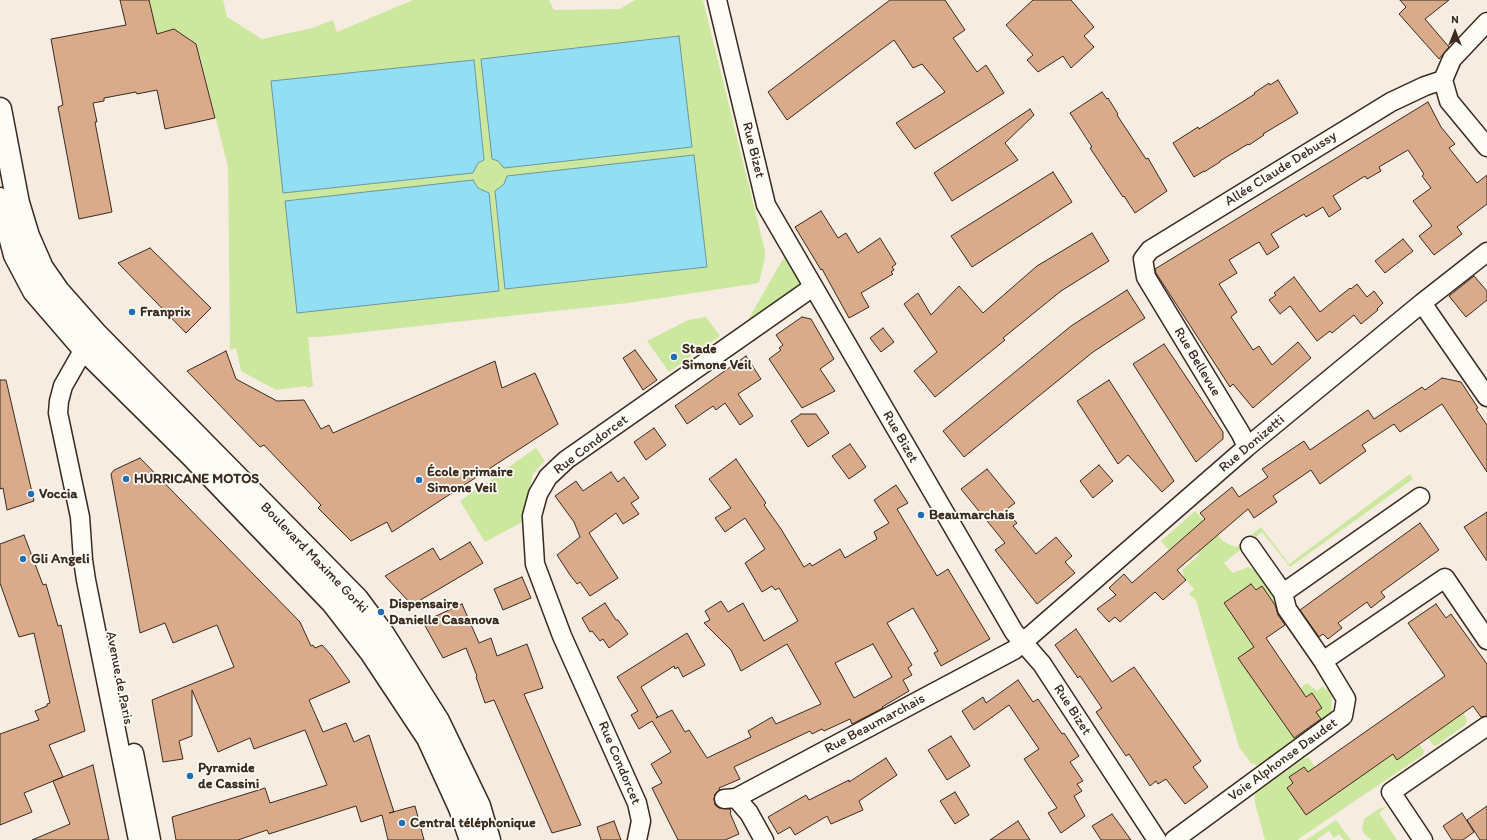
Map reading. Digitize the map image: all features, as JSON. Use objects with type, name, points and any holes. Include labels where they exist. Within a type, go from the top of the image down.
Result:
[{"type":"main road","points":[[0,109],[18,203],[28,236],[42,268],[90,342]]},
{"type":"main road","points":[[0,199],[15,255],[34,291],[90,342]]},
{"type":"main road","name":"Boulevard Maxime Gorki","points":[[90,342],[191,455],[333,603],[372,652],[428,738],[460,808],[471,840]]},
{"type":"main road","name":"Boulevard Maxime Gorki","points":[[90,342],[357,600],[384,634],[438,721],[479,806],[490,840]]},
{"type":"street","name":"Rue Bizet","points":[[717,0],[766,205],[1014,632],[1042,664],[1157,840]]},
{"type":"street","points":[[1487,22],[1452,59],[1443,80],[1450,101],[1487,147]]},
{"type":"street","name":"Allée Claude Debussy","points":[[1146,277],[1143,259],[1150,250],[1391,102],[1425,86],[1443,80]]},
{"type":"street","name":"Rue Donizetti","points":[[1023,642],[1247,447],[1422,303],[1487,252]]},
{"type":"street","name":"Rue Bellevue","points":[[1146,277],[1241,434],[1247,447]]},
{"type":"street","name":"Rue Condorcet","points":[[637,840],[641,821],[637,803],[562,636],[535,564],[532,516],[538,494],[548,477],[566,460],[813,287]]},
{"type":"street","points":[[1422,303],[1487,397]]},
{"type":"street","name":"Avenue de Paris","points":[[90,342],[63,386],[58,412],[80,518],[94,559],[151,840]]},
{"type":"street","points":[[1283,593],[1420,497]]},
{"type":"street","name":"Avenue de Paris","points":[[80,518],[86,580],[138,840]]},
{"type":"street","name":"Voie Alphonse Daudet","points":[[1174,840],[1343,716],[1346,699],[1323,661],[1287,609],[1283,593],[1250,546]]},
{"type":"street","points":[[1323,661],[1445,578],[1487,640]]},
{"type":"street","name":"Rue Beaumarchais","points":[[764,840],[749,813],[730,799],[1007,653],[1023,642]]},
{"type":"street","points":[[1423,840],[1391,792],[1487,726]]},
{"type":"green space","points":[[136,0],[223,0],[227,17],[262,39],[312,28],[333,20],[337,32],[413,0],[549,0],[554,10],[620,9],[635,0],[703,0],[765,251],[759,283],[628,303],[308,337],[313,386],[308,388],[306,386],[276,390],[241,371],[236,348],[230,350],[228,167],[197,44],[174,29],[144,37]],"holes":[[[692,147],[502,164],[495,160]],[[478,163],[473,172],[283,193]],[[506,181],[505,289],[495,192],[502,187]],[[475,184],[483,191],[297,313]]]},
{"type":"green space","points":[[786,254],[801,287],[748,320],[780,264]]},
{"type":"green space","name":"Stade Simone Veil","points":[[706,317],[720,336],[669,372],[647,341],[688,320]]},
{"type":"green space","points":[[536,448],[545,461],[533,474],[529,490],[526,520],[485,542],[460,501]]},
{"type":"green space","points":[[1410,474],[1413,479],[1290,567],[1262,532],[1224,563],[1233,573],[1248,567],[1255,570],[1275,597],[1276,606],[1270,610],[1273,601],[1262,587],[1256,590],[1251,584],[1224,603],[1254,647],[1239,658],[1294,738],[1321,719],[1316,712],[1322,707],[1312,693],[1306,697],[1300,688],[1307,683],[1317,691],[1323,686],[1326,690],[1329,688],[1332,698],[1331,716],[1263,764],[1257,765],[1251,763],[1239,747],[1196,600],[1189,594],[1194,589],[1185,579],[1182,570],[1199,555],[1197,552],[1206,544],[1193,530],[1169,550],[1161,541],[1195,511],[1224,542],[1236,547],[1261,527],[1289,564]]},
{"type":"green space","points":[[1460,707],[1466,718],[1467,722],[1465,725],[1437,745],[1435,746],[1432,744],[1424,732],[1440,729],[1462,714]]},
{"type":"green space","points":[[1419,744],[1424,751],[1423,755],[1297,840],[1265,840],[1255,803],[1257,791],[1305,758],[1309,758],[1315,767],[1308,772],[1304,767],[1289,777],[1293,783],[1287,788],[1306,815],[1393,754],[1397,760]]},
{"type":"green space","points":[[1387,807],[1379,813],[1397,840],[1371,840],[1364,834],[1362,829],[1364,819],[1380,808]]},
{"type":"green space","points":[[1336,820],[1351,840],[1344,840],[1339,834],[1334,838],[1329,831],[1316,840],[1306,840]]},
{"type":"water","points":[[679,36],[692,147],[504,168],[498,161],[492,159],[481,59]]},
{"type":"water","points":[[474,60],[484,160],[478,163],[473,173],[283,193],[271,81]]},
{"type":"water","points":[[694,155],[707,267],[505,289],[495,191],[504,184],[507,176]]},
{"type":"water","points":[[473,180],[478,188],[489,193],[499,291],[297,313],[285,201]]},
{"type":"building","points":[[120,0],[149,0],[157,34],[174,29],[196,44],[215,118],[165,129],[157,90],[104,98],[104,101],[93,103],[97,122],[95,122],[112,212],[79,219],[58,107],[63,105],[51,39],[126,25]]},
{"type":"building","points":[[890,0],[945,0],[965,30],[953,38],[977,72],[986,65],[1004,93],[915,149],[896,123],[945,92],[922,64],[913,68],[894,40],[787,120],[768,92]]},
{"type":"building","points":[[1033,0],[1071,0],[1094,27],[1084,36],[1094,47],[1071,68],[1063,56],[1038,72],[1027,60],[1033,55],[1006,25]]},
{"type":"building","points":[[1400,0],[1449,0],[1425,19],[1449,47],[1439,59],[1399,14],[1406,7]]},
{"type":"building","points":[[1278,80],[1298,113],[1263,134],[1264,135],[1249,145],[1248,144],[1194,177],[1173,143],[1198,127],[1199,129],[1255,94],[1254,93],[1269,83],[1270,85]]},
{"type":"building","points":[[1102,92],[1107,99],[1108,98],[1118,114],[1117,115],[1146,159],[1148,158],[1167,191],[1135,213],[1090,148],[1092,147],[1070,113]]},
{"type":"building","points":[[1428,102],[1441,127],[1455,144],[1449,148],[1477,183],[1487,175],[1487,204],[1457,227],[1462,234],[1434,255],[1419,236],[1432,226],[1413,201],[1431,188],[1422,176],[1424,174],[1408,150],[1379,167],[1381,171],[1367,179],[1365,176],[1333,196],[1341,209],[1329,217],[1323,207],[1306,217],[1304,214],[1271,234],[1279,247],[1267,255],[1259,242],[1229,260],[1237,273],[1219,284],[1237,312],[1231,317],[1253,350],[1259,346],[1272,365],[1298,342],[1311,358],[1253,408],[1233,384],[1230,387],[1156,273],[1155,269]]},
{"type":"building","points":[[1030,109],[1034,115],[1005,143],[1018,160],[952,201],[934,173]]},
{"type":"building","points":[[1053,172],[1072,202],[972,267],[951,236]]},
{"type":"building","points":[[821,211],[838,238],[846,233],[858,253],[880,238],[896,264],[892,267],[894,270],[891,272],[893,274],[861,293],[869,307],[849,318],[822,269],[821,270],[795,227]]},
{"type":"building","points":[[1092,233],[1109,261],[1061,291],[1003,338],[1005,340],[935,397],[914,371],[937,352],[904,304],[918,293],[931,315],[959,286],[983,313],[1037,266]]},
{"type":"building","points":[[1403,239],[1413,251],[1385,273],[1375,261]]},
{"type":"building","points":[[150,248],[211,308],[186,333],[118,263]]},
{"type":"building","points":[[1474,276],[1487,291],[1487,300],[1466,317],[1449,296]]},
{"type":"building","points":[[1294,277],[1320,312],[1357,284],[1367,297],[1374,291],[1383,303],[1377,309],[1378,310],[1361,324],[1354,315],[1332,333],[1330,331],[1317,341],[1290,306],[1280,314],[1269,300],[1276,295],[1274,293]]},
{"type":"building","points":[[1127,290],[1145,318],[1093,352],[964,457],[943,431],[1071,326]]},
{"type":"building","points":[[802,317],[811,319],[834,359],[820,369],[835,391],[802,408],[769,359],[781,350],[779,348],[783,345],[776,335]]},
{"type":"building","points":[[883,328],[894,342],[881,352],[870,338]]},
{"type":"building","points":[[1164,344],[1223,432],[1223,439],[1196,462],[1133,364]]},
{"type":"building","points":[[635,350],[657,380],[643,390],[623,358]]},
{"type":"building","name":"École primaire Simone Veil","points":[[226,351],[236,379],[277,401],[304,400],[321,429],[329,425],[333,433],[495,361],[502,388],[535,373],[558,424],[392,532],[387,522],[351,541],[318,508],[321,505],[264,445],[260,447],[187,371]]},
{"type":"building","points":[[746,356],[761,379],[738,394],[753,416],[740,425],[725,403],[716,410],[713,406],[687,424],[675,406]]},
{"type":"building","points":[[1442,378],[1461,382],[1487,425],[1487,472],[1442,404],[1400,432],[1394,424],[1362,445],[1366,451],[1320,484],[1311,470],[1273,496],[1277,502],[1254,518],[1248,509],[1177,570],[1186,580],[1163,600],[1155,592],[1120,622],[1115,617],[1109,622],[1097,609],[1116,595],[1109,588],[1124,574],[1132,583],[1205,519],[1200,513],[1232,487],[1239,497],[1268,477],[1262,469],[1304,441],[1310,450],[1368,410],[1374,419],[1422,387],[1425,390]]},
{"type":"building","points":[[0,380],[6,380],[34,501],[7,510],[3,488],[0,489]]},
{"type":"building","points":[[1109,380],[1174,481],[1162,492],[1128,455],[1118,464],[1077,401]]},
{"type":"building","points":[[801,414],[816,414],[829,433],[808,447],[791,421]]},
{"type":"building","points":[[654,428],[666,445],[646,460],[634,442]]},
{"type":"building","points":[[850,444],[866,467],[849,479],[832,456]]},
{"type":"building","points":[[140,458],[300,622],[311,646],[313,645],[315,648],[322,645],[331,655],[350,682],[309,700],[323,732],[346,723],[354,742],[369,735],[394,812],[415,806],[424,840],[388,840],[382,815],[361,822],[356,806],[269,834],[267,830],[238,840],[176,840],[172,817],[265,788],[270,803],[327,785],[305,730],[254,749],[250,738],[218,752],[192,690],[192,736],[179,741],[183,759],[163,762],[152,700],[234,667],[217,625],[173,643],[165,623],[140,633],[111,474],[114,470]]},
{"type":"building","points":[[736,459],[766,503],[764,505],[781,529],[804,567],[810,563],[812,566],[840,549],[845,558],[877,539],[874,532],[889,523],[874,500],[896,485],[908,503],[897,509],[937,576],[948,569],[990,639],[941,666],[934,653],[938,651],[913,608],[887,623],[912,665],[908,668],[912,675],[903,680],[909,691],[882,707],[883,708],[852,724],[850,719],[824,731],[822,729],[812,734],[810,731],[734,767],[740,779],[719,788],[720,790],[715,794],[714,799],[715,805],[719,808],[730,809],[730,813],[739,834],[725,840],[678,840],[652,788],[662,783],[651,764],[671,752],[652,721],[639,729],[631,715],[638,711],[617,677],[687,633],[705,665],[683,677],[678,667],[675,669],[674,666],[641,687],[658,717],[672,710],[685,732],[689,730],[707,758],[751,737],[748,731],[772,717],[776,724],[821,704],[787,644],[741,671],[731,650],[704,623],[710,620],[705,611],[721,601],[728,612],[743,603],[764,641],[798,621],[779,588],[775,590],[772,586],[762,592],[745,563],[765,549],[745,518],[725,532],[715,518],[731,508],[709,479]],"holes":[[[873,644],[892,677],[854,698],[835,663]]]},
{"type":"building","points":[[1099,465],[1113,481],[1093,498],[1080,481]]},
{"type":"building","points":[[987,469],[1015,503],[1007,509],[1007,512],[1017,523],[1013,526],[1036,554],[1056,537],[1072,556],[1065,562],[1075,573],[1037,604],[995,550],[1005,543],[961,489]]},
{"type":"building","points":[[611,472],[618,482],[624,477],[639,498],[631,503],[639,514],[623,524],[616,513],[589,533],[618,578],[590,596],[580,582],[577,584],[557,555],[580,537],[574,522],[555,496],[576,481],[583,491]]},
{"type":"building","points":[[1487,512],[1487,561],[1464,527]]},
{"type":"building","points":[[1420,523],[1439,550],[1381,592],[1385,597],[1371,608],[1367,602],[1338,623],[1342,628],[1328,639],[1323,634],[1319,637],[1300,610]]},
{"type":"building","points":[[24,535],[43,585],[46,584],[58,626],[61,625],[85,731],[49,745],[63,777],[24,793],[32,812],[0,825],[0,734],[39,720],[35,711],[47,706],[47,704],[50,703],[34,633],[19,637],[0,583],[0,544]]},
{"type":"building","points":[[470,542],[483,563],[412,605],[385,576],[433,548],[440,560]]},
{"type":"building","points":[[522,577],[531,598],[503,610],[494,589]]},
{"type":"building","points":[[1251,584],[1256,590],[1262,586],[1275,605],[1278,615],[1285,625],[1266,638],[1306,697],[1312,693],[1322,708],[1316,712],[1321,719],[1294,738],[1238,658],[1254,647],[1224,603]]},
{"type":"building","points":[[605,603],[616,620],[618,620],[628,634],[609,648],[603,639],[600,641],[592,631],[590,632],[582,618]]},
{"type":"building","points":[[462,604],[479,643],[491,638],[497,656],[527,644],[543,688],[524,694],[581,825],[552,833],[494,700],[485,703],[476,677],[477,676],[466,648],[443,658],[423,622]]},
{"type":"building","points":[[1436,604],[1446,618],[1451,614],[1487,664],[1487,716],[1481,717],[1473,706],[1397,760],[1393,754],[1306,815],[1287,788],[1293,783],[1289,777],[1304,767],[1308,772],[1445,676],[1408,623]]},
{"type":"building","points":[[1076,629],[1112,682],[1134,667],[1201,761],[1193,767],[1208,787],[1185,804],[1166,779],[1158,784],[1156,781],[1150,786],[1129,754],[1126,756],[1096,712],[1102,708],[1080,676],[1078,678],[1055,645]]},
{"type":"building","points":[[1018,680],[1033,702],[1038,699],[1062,734],[1064,733],[1079,756],[1070,762],[1083,781],[1077,784],[1082,791],[1074,796],[1085,816],[1061,833],[1048,813],[1057,808],[1024,759],[1039,749],[1009,705],[974,730],[962,711],[983,697],[986,703]]},
{"type":"building","points":[[951,736],[970,766],[947,780],[928,750]]},
{"type":"building","points":[[886,758],[897,775],[859,801],[863,810],[831,824],[827,816],[795,835],[790,827],[778,834],[768,817],[806,795],[809,800],[849,780],[849,782]]},
{"type":"building","points":[[93,765],[109,840],[32,840],[70,824],[53,781]]},
{"type":"building","points":[[955,792],[969,815],[955,824],[940,801]]},
{"type":"building","points":[[1487,806],[1487,840],[1480,840],[1467,820]]},
{"type":"building","points":[[1462,813],[1474,832],[1463,840],[1452,840],[1443,826]]},
{"type":"building","points":[[1112,814],[1131,840],[1101,840],[1092,826]]},
{"type":"building","points":[[614,821],[621,840],[601,840],[597,827]]},
{"type":"building","points":[[1018,821],[1030,840],[990,840]]},
{"type":"place","name":"Franprix","points":[[132,312]]},
{"type":"place","name":"Stade Simone Veil","points":[[674,357]]},
{"type":"place","name":"HURRICANE MOTOS","points":[[126,479]]},
{"type":"place","name":"École primaire Simone Veil","points":[[419,480]]},
{"type":"place","name":"Voccia","points":[[31,494]]},
{"type":"place","name":"Beaumarchais","points":[[921,515]]},
{"type":"place","name":"Gli Angeli","points":[[23,559]]},
{"type":"place","name":"Dispensaire Danielle Casanova","points":[[381,612]]},
{"type":"place","name":"Pyramide de Cassini","points":[[190,776]]},
{"type":"place","name":"Central téléphonique","points":[[402,823]]}]
